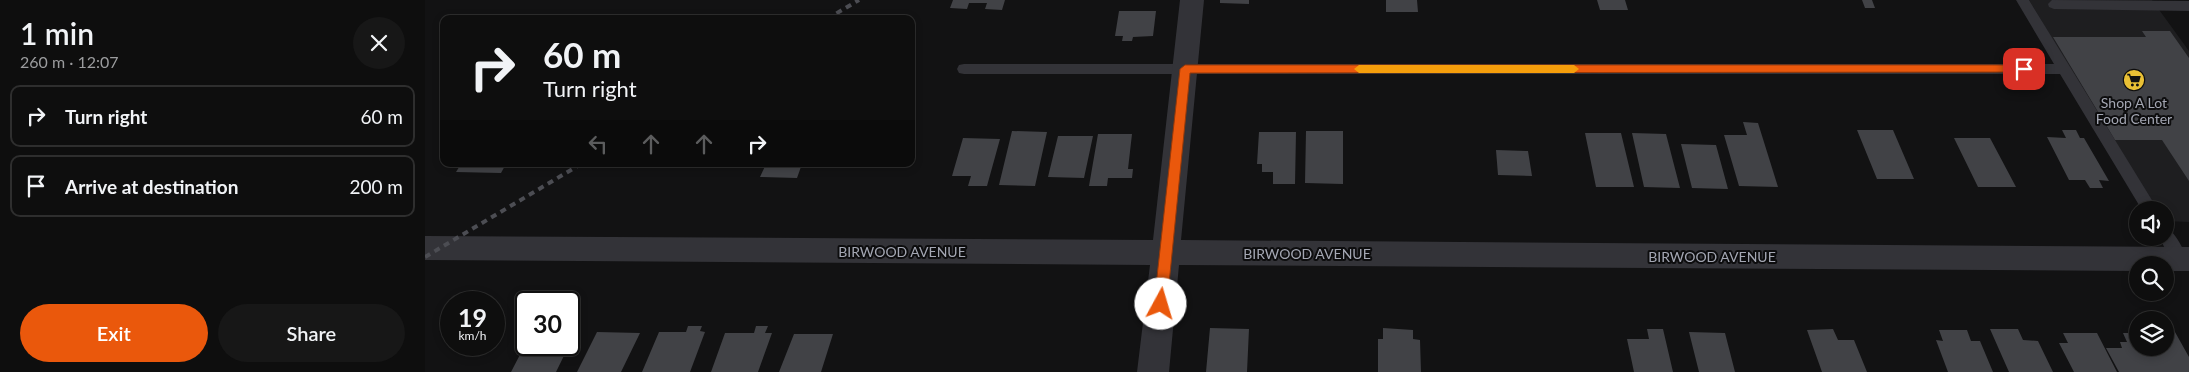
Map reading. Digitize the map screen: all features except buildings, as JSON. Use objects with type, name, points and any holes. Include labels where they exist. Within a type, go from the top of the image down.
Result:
[{"type":"street","points":[[1153,372],[1192,0]]},
{"type":"street","name":"BIRWOOD AVENUE","points":[[425,248],[2185,259]]},
{"type":"lane","points":[[2022,0],[2145,201]]},
{"type":"lane","points":[[2054,4],[2189,6]]},
{"type":"lane","points":[[964,69],[2064,69]]},
{"type":"lane","points":[[2174,245],[2185,259]]},
{"type":"shaded area","points":[[2029,0],[2152,0],[2189,51],[2189,222],[2174,221],[2174,201],[2151,201]]},
{"type":"railway","points":[[834,15],[859,0]]},
{"type":"railway","points":[[425,257],[576,167]]},
{"type":"slow traffic","points":[[1359,69],[1574,69]]},
{"type":"place","name":"Shop A Lot Food Center","points":[[2134,80]]},
{"type":"route","points":[[1161,304],[1185,69],[2024,69]]}]
